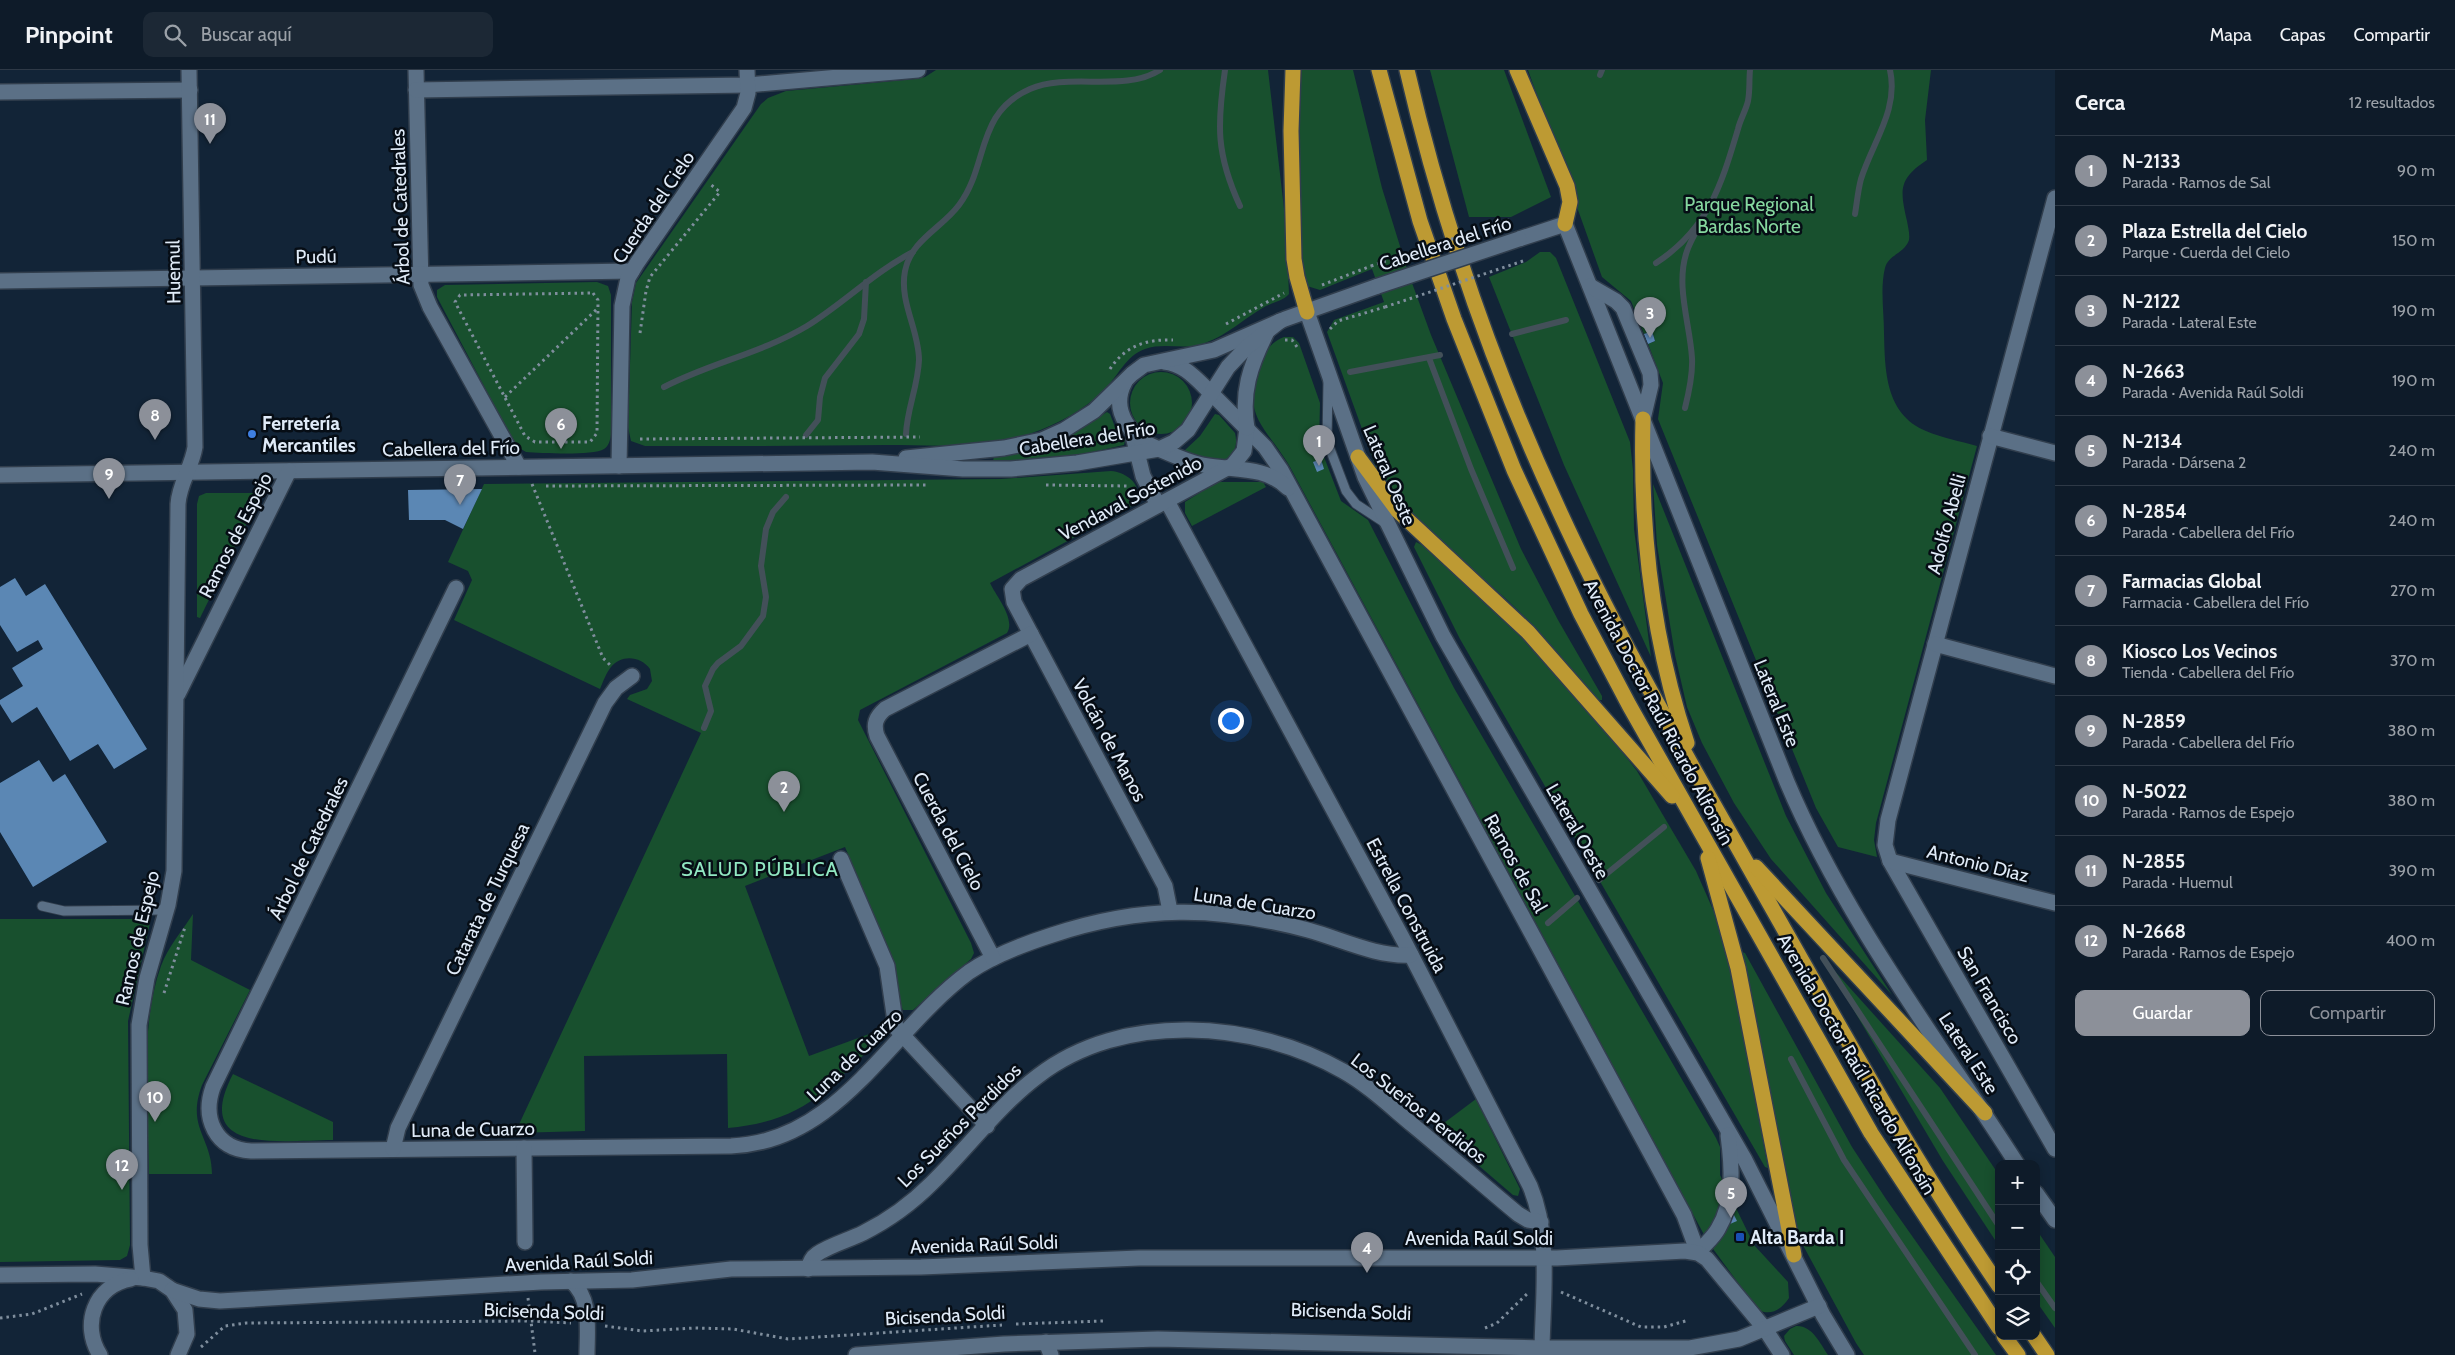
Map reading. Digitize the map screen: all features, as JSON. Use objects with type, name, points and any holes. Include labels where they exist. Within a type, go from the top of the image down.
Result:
[{"type":"highway","points":[[1293,70],[1291,131],[1294,258],[1296,277],[1307,312]]},
{"type":"highway","name":"Avenida Doctor Raúl Ricardo Alfonsín","points":[[1379,70],[1420,221],[1454,320],[1493,421],[1581,614],[1870,1133],[1995,1322]]},
{"type":"highway","name":"Avenida Doctor Raúl Ricardo Alfonsín","points":[[1406,70],[1426,150],[1456,247],[1490,346],[1518,417],[1559,511],[1601,596],[1698,775],[1878,1095],[1931,1182],[1995,1280]]},
{"type":"highway","points":[[1517,70],[1567,186],[1570,202],[1565,224]]},
{"type":"highway","points":[[1643,419],[1642,506],[1655,608],[1671,689],[1698,775]]},
{"type":"highway","points":[[1358,457],[1382,493],[1407,521],[1496,600],[1544,648],[1698,827],[1737,961],[1794,1255]]},
{"type":"highway","points":[[1738,848],[1985,1113]]},
{"type":"highway","points":[[2007,1340],[2018,1355]]},
{"type":"highway","points":[[2037,1340],[2047,1355]]},
{"type":"street","name":"Huemul","points":[[187,473],[195,447],[189,70]]},
{"type":"street","name":"Árbol de Catedrales","points":[[416,70],[419,275],[421,285],[430,307],[519,467]]},
{"type":"street","points":[[416,90],[918,70]]},
{"type":"street","name":"Cuerda del Cielo","points":[[619,466],[623,297],[632,271],[744,108],[747,101],[748,78]]},
{"type":"street","points":[[0,92],[190,90]]},
{"type":"street","name":"Adolfo Abelli","points":[[1890,861],[1885,846],[1886,828],[1990,436],[2051,225],[2055,198]]},
{"type":"street","name":"Cabellera del Frío","points":[[0,475],[872,462],[1004,448],[1042,440],[1064,430],[1084,418],[1144,366],[1214,350],[1307,312],[1378,286],[1565,224]]},
{"type":"street","name":"Lateral Este","points":[[1565,224],[1787,782],[1810,834],[1863,928],[2014,1160]]},
{"type":"street","name":"Pudú","points":[[0,281],[632,271]]},
{"type":"street","points":[[1590,286],[1616,301],[1623,308],[1650,373],[1651,385],[1643,419]]},
{"type":"street","name":"Lateral Oeste","points":[[1307,312],[1358,457],[1388,525],[1459,666],[1726,1126],[1758,1184],[1819,1306],[1847,1355]]},
{"type":"street","name":"Cabellera del Frío","points":[[872,462],[964,469],[1011,469],[1137,454],[1159,449],[1174,442],[1188,430],[1234,360],[1274,325]]},
{"type":"street","name":"Vendaval Sostenido","points":[[1012,589],[1021,579],[1238,461],[1244,451],[1247,428],[1244,402],[1246,384],[1254,358],[1274,325]]},
{"type":"street","name":"Ramos de Sal","points":[[1144,366],[1159,362],[1182,367],[1247,428],[1271,454],[1684,1215],[1698,1253]]},
{"type":"street","points":[[1127,379],[1121,389],[1120,406],[1123,419],[1133,433]]},
{"type":"street","name":"Ramos de Sal","points":[[1133,433],[1143,442],[1200,464],[1269,474],[1282,482],[1293,495]]},
{"type":"street","name":"Estrella Construida","points":[[1133,433],[1143,476],[1163,503],[1411,955],[1530,1186],[1541,1222],[1543,1258],[1542,1348]]},
{"type":"street","points":[[1990,436],[2055,453]]},
{"type":"street","name":"Ramos de Espejo","points":[[176,697],[289,471]]},
{"type":"street","name":"Ramos de Espejo","points":[[139,1278],[139,1025],[147,978],[167,910],[175,860],[178,504],[180,488],[187,473]]},
{"type":"street","name":"Árbol de Catedrales","points":[[213,1129],[209,1111],[213,1087],[456,588]]},
{"type":"street","name":"Volcán de Manos","points":[[1012,589],[1014,602],[1165,886],[1170,911]]},
{"type":"street","name":"Cuerda del Cielo","points":[[994,958],[877,736],[876,721],[885,709],[1031,634]]},
{"type":"street","points":[[1936,644],[2055,676]]},
{"type":"street","name":"Catarata de Turquesa","points":[[393,1149],[398,1128],[605,704],[616,688],[632,676]]},
{"type":"street","points":[[841,859],[887,966],[891,986],[893,1019],[902,1036],[987,1126]]},
{"type":"street","name":"Antonio Díaz","points":[[1890,861],[2055,903]]},
{"type":"street","name":"San Francisco","points":[[1890,861],[2055,1149]]},
{"type":"street","name":"Luna de Cuarzo","points":[[213,1129],[226,1144],[242,1150],[731,1146],[757,1143],[790,1132],[822,1115],[960,979],[994,958],[1033,942],[1089,924],[1132,914],[1170,911],[1208,912],[1270,921],[1388,954],[1411,955]]},
{"type":"street","name":"Los Sueños Perdidos","points":[[808,1268],[816,1255],[870,1229],[916,1198],[1038,1076],[1066,1059],[1095,1046],[1127,1036],[1162,1031],[1196,1030],[1230,1033],[1280,1044],[1312,1056],[1344,1072],[1374,1092],[1518,1214],[1528,1220],[1541,1222]]},
{"type":"street","points":[[1726,1126],[1731,1161],[1729,1201],[1718,1230],[1698,1253],[1710,1262],[1764,1329],[1782,1355]]},
{"type":"street","points":[[524,1148],[525,1242]]},
{"type":"street","points":[[2040,1198],[2050,1209],[2055,1220]]},
{"type":"street","name":"Avenida Raúl Soldi","points":[[0,1275],[95,1274],[139,1278],[158,1281],[172,1290],[199,1299],[220,1301],[571,1281],[632,1280],[731,1269],[921,1267],[1130,1258],[1543,1258],[1681,1251],[1698,1253]]},
{"type":"street","points":[[100,1355],[90,1331],[92,1314],[99,1299],[118,1282],[139,1278]]},
{"type":"street","points":[[571,1281],[580,1290],[584,1300],[587,1355]]},
{"type":"street","points":[[172,1290],[182,1303],[187,1318],[188,1334],[178,1355]]},
{"type":"street","points":[[856,1355],[1049,1349],[1177,1339],[1542,1348],[1700,1347],[1730,1342],[1819,1306]]},
{"type":"lane","points":[[1328,374],[1326,436],[1346,491],[1356,504],[1388,525]]},
{"type":"lane","points":[[42,906],[64,911],[167,910]]},
{"type":"path","points":[[638,342],[650,277],[720,192],[698,174]]},
{"type":"path","points":[[1317,286],[1512,219]]},
{"type":"path","points":[[1330,334],[1331,326],[1336,323],[1526,260]]},
{"type":"path","points":[[1220,328],[1254,307],[1279,298],[1290,287]]},
{"type":"path","points":[[593,293],[598,300],[598,308],[597,433],[590,442],[535,442],[525,436],[455,302],[460,295],[593,293]]},
{"type":"path","points":[[505,397],[598,308]]},
{"type":"path","points":[[1107,374],[1120,356],[1130,348],[1152,341],[1179,340]]},
{"type":"path","points":[[640,439],[925,437]]},
{"type":"path","points":[[534,447],[535,442]]},
{"type":"path","points":[[532,485],[603,658],[611,666]]},
{"type":"path","points":[[523,486],[930,485]]},
{"type":"path","points":[[1039,485],[1128,485],[1133,489]]},
{"type":"path","points":[[1479,1328],[1489,1328],[1497,1323],[1526,1293],[1543,1292],[1563,1293],[1641,1328],[1664,1327],[1689,1320]]},
{"type":"path","points":[[0,1318],[32,1314],[78,1294],[90,1294],[99,1299]]},
{"type":"path","name":"Bicisenda Soldi","points":[[200,1349],[225,1326],[246,1324],[531,1321],[586,1324],[642,1331],[694,1328],[733,1329],[788,1339],[1004,1325]]},
{"type":"path","name":"Bicisenda Soldi","points":[[1013,1324],[1110,1321]]},
{"type":"green space","points":[[936,70],[1268,70],[1286,226],[1289,294],[1281,300],[1257,311],[1223,334],[1204,343],[1194,346],[1157,346],[1138,352],[1096,398],[1079,410],[1051,425],[1015,438],[979,444],[941,446],[645,446],[631,441],[628,427],[632,302],[636,283],[761,104],[768,98],[786,91],[915,79],[925,77]]},
{"type":"green space","points":[[1301,70],[1353,70],[1382,188],[1408,272],[1431,335],[1521,549],[1558,620],[1602,696],[1602,700],[1597,700],[1518,610],[1416,519],[1386,483],[1374,462],[1327,332],[1334,320],[1384,302],[1372,269],[1320,290],[1307,286],[1302,269],[1299,136]]},
{"type":"green space","points":[[1430,70],[1504,70],[1551,197],[1511,217],[1469,217]]},
{"type":"green space","name":"Parque Regional Bardas Norte","points":[[1528,70],[1931,70],[1925,120],[1927,160],[1906,179],[1903,193],[1909,240],[1904,248],[1889,260],[1885,268],[1883,300],[1885,362],[1890,390],[1902,414],[1912,423],[1926,431],[1977,446],[1876,823],[1874,840],[1877,857],[1838,847],[1816,808],[1658,419],[1663,383],[1648,344],[1655,341],[1652,331],[1644,334],[1631,301],[1602,277]]},
{"type":"green space","points":[[1540,252],[1550,252],[1556,258],[1630,442],[1633,470],[1634,529],[1651,657],[1564,465],[1489,277],[1526,262]]},
{"type":"green space","points":[[597,282],[608,286],[611,295],[611,435],[609,443],[604,449],[589,453],[526,452],[512,439],[437,297],[437,290],[445,285]]},
{"type":"green space","points":[[1284,337],[1293,337],[1299,343],[1320,403],[1319,444],[1341,501],[1368,520],[1454,688],[1716,1138],[1720,1147],[1720,1175],[1754,1245],[1788,1282],[1789,1298],[1779,1309],[1771,1312],[1758,1310],[1708,1242],[1290,467],[1259,420],[1253,398],[1254,383],[1259,365],[1268,348]]},
{"type":"green space","points":[[1161,372],[1178,377],[1183,381],[1187,386],[1192,403],[1187,420],[1183,425],[1178,429],[1161,434],[1144,429],[1139,425],[1135,420],[1130,403],[1135,386],[1139,381],[1144,377]]},
{"type":"green space","points":[[1107,412],[1125,440],[1124,445],[1039,461],[1005,463],[993,461],[994,456],[1074,432]]},
{"type":"green space","points":[[1215,414],[1219,415],[1235,433],[1236,446],[1230,457],[1221,461],[1186,454],[1184,451],[1200,436]]},
{"type":"green space","points":[[1118,472],[1134,482],[1137,493],[1132,506],[990,583],[1007,614],[1009,627],[1007,633],[860,710],[858,720],[971,943],[974,953],[971,959],[913,1010],[903,1010],[900,1004],[894,962],[845,847],[745,886],[809,1056],[880,1030],[880,1039],[829,1087],[813,1100],[777,1118],[728,1128],[727,1054],[584,1056],[585,1131],[515,1133],[701,733],[627,699],[630,695],[647,689],[652,681],[650,669],[642,661],[625,658],[615,663],[608,672],[600,689],[454,620],[472,580],[468,571],[448,562],[484,484],[1001,479]]},
{"type":"green space","points":[[1217,482],[1263,482],[1266,487],[1192,526],[1185,513],[1185,502]]},
{"type":"green space","points":[[1653,484],[1786,816],[1826,893],[1892,995],[1771,859],[1734,803],[1702,743],[1687,707],[1675,655],[1657,545]]},
{"type":"green space","points":[[206,493],[254,493],[259,498],[200,618],[197,617],[197,504],[199,496]]},
{"type":"green space","points":[[1416,542],[1424,546],[1531,644],[1600,723],[1637,771],[1696,871],[1725,937],[1768,1168],[1765,1167],[1460,639],[1414,547]]},
{"type":"green space","points":[[193,914],[191,960],[250,990],[202,1085],[198,1100],[198,1122],[211,1161],[212,1174],[149,1174],[146,1069],[147,1041],[154,990],[164,959]]},
{"type":"green space","points":[[0,919],[144,919],[150,923],[128,1021],[130,1245],[127,1256],[120,1260],[0,1262]]},
{"type":"green space","points":[[1742,952],[1745,953],[1852,1147],[1886,1199],[1996,1355],[1864,1355],[1856,1343],[1798,1236]]},
{"type":"green space","points":[[1823,958],[1940,1088],[1995,1169],[1995,1240],[1943,1161]]},
{"type":"green space","points":[[233,1074],[333,1122],[333,1140],[268,1141],[248,1138],[233,1131],[223,1119],[223,1100]]},
{"type":"green space","points":[[1476,1099],[1520,1189],[1518,1196],[1513,1195],[1436,1129]]},
{"type":"green space","points":[[2040,1235],[2055,1257],[2055,1328],[2040,1307]]},
{"type":"green space","points":[[1796,1326],[1807,1328],[1819,1340],[1828,1355],[1794,1355],[1784,1336],[1790,1329]]},
{"type":"building","points":[[1652,331],[1655,341],[1648,344],[1644,334]]},
{"type":"building","points":[[1321,459],[1324,469],[1317,472],[1313,462]]},
{"type":"building","points":[[482,489],[463,529],[445,520],[409,520],[408,490]]},
{"type":"building","points":[[15,578],[26,596],[45,584],[147,749],[114,769],[98,744],[70,761],[37,707],[12,723],[0,704],[0,700],[23,686],[12,668],[43,649],[38,640],[17,652],[0,625],[0,587]]},
{"type":"building","points":[[39,760],[53,782],[65,774],[107,842],[33,887],[0,832],[0,783]]},
{"type":"building","points":[[1732,1211],[1737,1221],[1730,1224],[1725,1214]]},
{"type":"waterway","points":[[906,434],[919,360],[916,338],[905,294],[904,282],[908,260],[920,243],[959,205],[975,173],[991,126],[1000,112],[1012,99],[1030,89],[1045,84],[1130,80],[1146,77],[1160,70]]},
{"type":"waterway","points":[[1225,70],[1220,139],[1226,171],[1240,206]]},
{"type":"waterway","points":[[1600,75],[1602,70]]},
{"type":"waterway","points":[[1656,263],[1674,250],[1688,236],[1710,205],[1725,169],[1747,104],[1750,70]]},
{"type":"waterway","points":[[1855,214],[1861,179],[1888,113],[1892,85],[1890,70]]},
{"type":"waterway","points":[[1685,408],[1692,364],[1682,277],[1687,251],[1699,226]]},
{"type":"waterway","points":[[664,387],[699,371],[772,344],[807,326],[885,269],[913,252]]},
{"type":"waterway","points":[[806,435],[818,420],[820,397],[825,378],[859,334],[864,319],[866,282]]},
{"type":"waterway","points":[[1512,334],[1566,320]]},
{"type":"waterway","points":[[1350,372],[1440,355]]},
{"type":"waterway","points":[[1429,358],[1471,469],[1513,568]]},
{"type":"waterway","points":[[704,728],[711,711],[705,686],[713,669],[741,646],[763,616],[766,597],[761,566],[766,529],[773,512],[786,497]]},
{"type":"waterway","points":[[1599,880],[1664,827]]},
{"type":"waterway","points":[[1548,923],[1577,898]]},
{"type":"waterway","points":[[1823,958],[1995,1220]]},
{"type":"waterway","points":[[1791,1059],[1844,1160],[1975,1355]]},
{"type":"waterway","points":[[2040,1287],[2055,1308]]},
{"type":"place","name":"N-2855","points":[[210,144]]},
{"type":"place","name":"N-2122","points":[[1650,338]]},
{"type":"place","name":"Ferretería Mercantiles","points":[[252,434]]},
{"type":"place","name":"Kiosco Los Vecinos","points":[[155,440]]},
{"type":"place","name":"N-2854","points":[[561,449]]},
{"type":"place","name":"N-2133","points":[[1319,466]]},
{"type":"place","name":"N-2859","points":[[109,499]]},
{"type":"place","name":"Farmacias Global","points":[[460,505]]},
{"type":"place","name":"Plaza Estrella del Cielo","points":[[784,812]]},
{"type":"place","name":"N-5022","points":[[155,1122]]},
{"type":"place","name":"N-2668","points":[[122,1190]]},
{"type":"place","name":"N-2134","points":[[1731,1218]]},
{"type":"place","name":"Alta Barda I","points":[[1740,1237]]},
{"type":"place","name":"N-2663","points":[[1367,1273]]},
{"type":"district","name":"SALUD PÚBLICA","points":[[760,869]]}]
